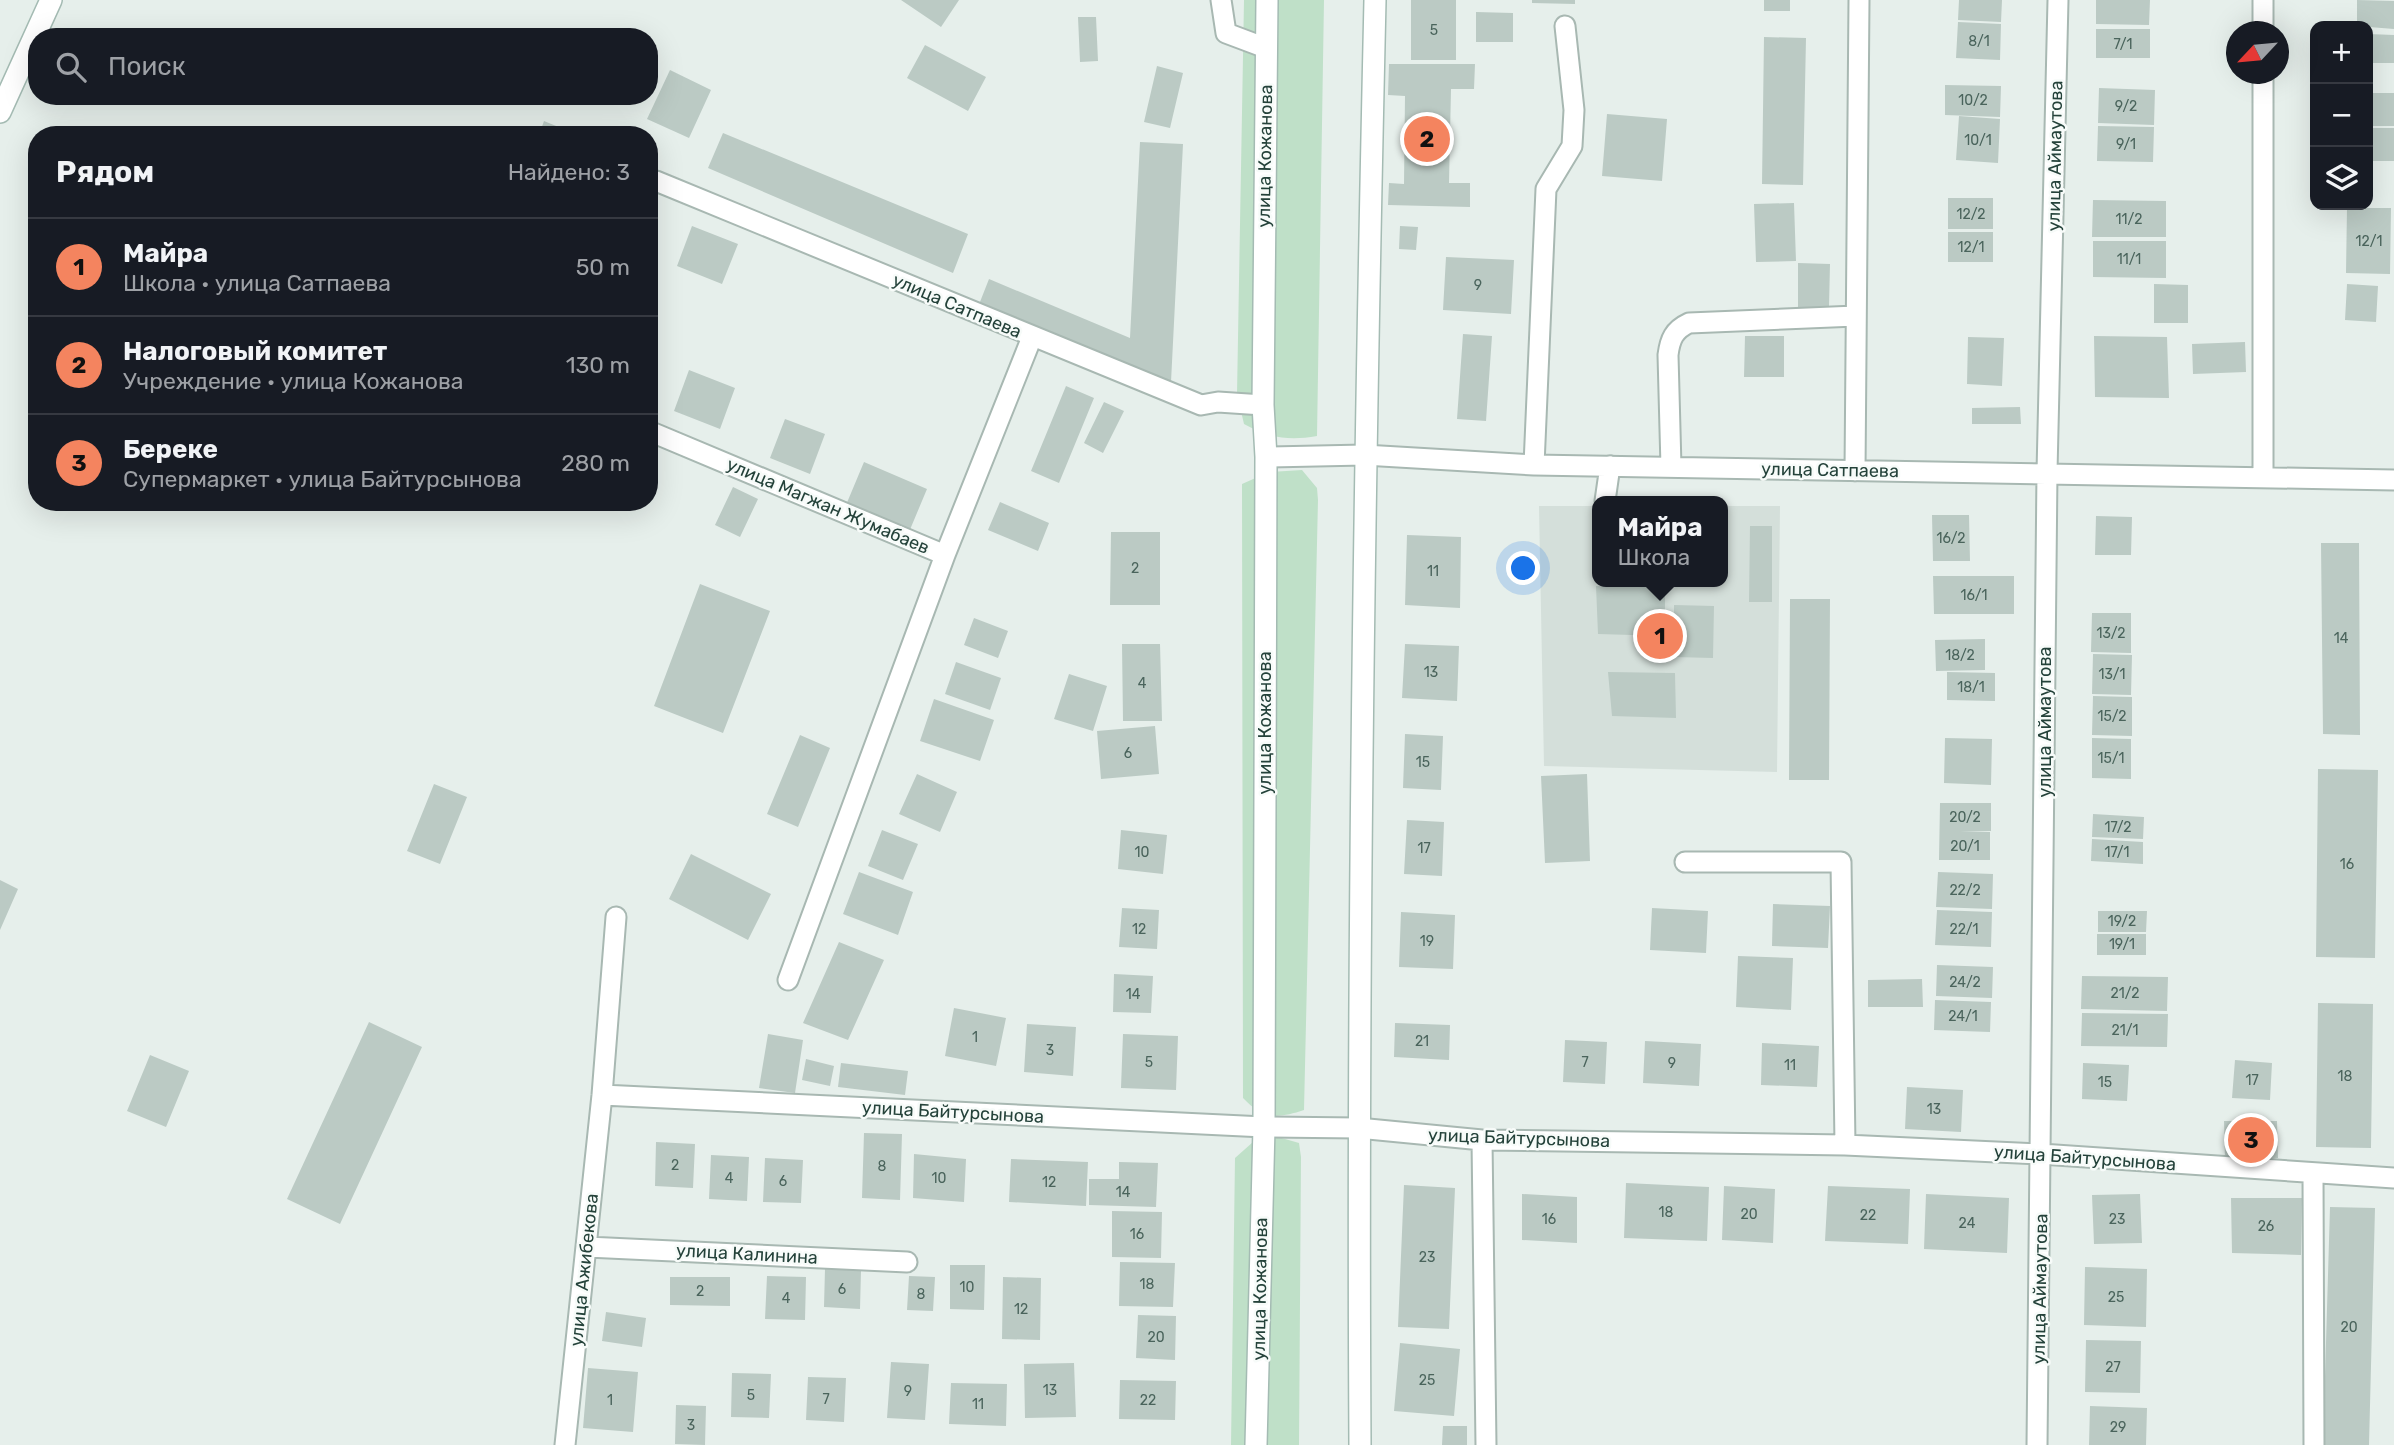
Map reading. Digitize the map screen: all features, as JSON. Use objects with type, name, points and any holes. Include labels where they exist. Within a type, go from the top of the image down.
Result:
[{"type":"street","points":[[38,28],[51,0]]},
{"type":"street","points":[[1221,0],[1226,33],[1266,48]]},
{"type":"street","name":"улица Кожанова","points":[[1256,1445],[1264,1127],[1266,457],[1263,405],[1267,0]]},
{"type":"street","points":[[1360,1445],[1358,1128],[1364,455],[1376,0]]},
{"type":"street","points":[[1855,471],[1859,0]]},
{"type":"street","name":"улица Аймаутова","points":[[2037,1445],[2047,472],[2058,0]]},
{"type":"street","points":[[2263,0],[2263,21]]},
{"type":"street","points":[[1534,465],[1546,189],[1572,146],[1574,110],[1566,26]]},
{"type":"street","points":[[0,112],[28,51]]},
{"type":"street","points":[[2263,84],[2263,476]]},
{"type":"street","name":"улица Сатпаева","points":[[658,182],[1200,405],[1263,405]]},
{"type":"street","points":[[1671,467],[1668,355],[1671,338],[1681,327],[1689,323],[1856,316]]},
{"type":"street","name":"улица Магжан Жумабаев","points":[[658,435],[944,555],[1032,337]]},
{"type":"street","name":"улица Сатпаева","points":[[1266,457],[1364,455],[1534,465],[2394,480]]},
{"type":"street","points":[[1606,496],[1610,466]]},
{"type":"street","points":[[788,980],[944,555]]},
{"type":"street","points":[[1685,862],[1841,862],[1845,1145]]},
{"type":"street","name":"улица Ажибекова","points":[[565,1445],[602,1095],[616,917]]},
{"type":"street","name":"улица Байтурсынова","points":[[602,1095],[1264,1127],[1358,1128],[1482,1140],[1845,1145],[2042,1154],[2394,1178]]},
{"type":"street","points":[[1482,1140],[1486,1445]]},
{"type":"street","points":[[2313,1174],[2314,1445]]},
{"type":"street","name":"улица Калинина","points":[[587,1247],[906,1262]]},
{"type":"shaded area","points":[[1539,506],[1592,506],[1592,587],[1728,587],[1728,506],[1780,506],[1777,772],[1544,766]]},
{"type":"green space","points":[[1244,0],[1324,0],[1317,436],[1279,437],[1244,424],[1237,394]]},
{"type":"green space","points":[[1302,470],[1317,488],[1318,500],[1304,1110],[1278,1116],[1257,1110],[1243,1098],[1242,484],[1269,472]]},
{"type":"green space","points":[[1271,1135],[1299,1143],[1301,1157],[1299,1445],[1231,1445],[1235,1158],[1253,1142]]},
{"type":"building","points":[[901,0],[959,0],[941,27]]},
{"type":"building","points":[[1411,0],[1456,0],[1456,60],[1411,60]]},
{"type":"building","points":[[1532,0],[1575,0],[1575,4],[1532,3]]},
{"type":"building","points":[[1764,0],[1790,0],[1790,11],[1764,11]]},
{"type":"building","points":[[1959,0],[2002,0],[2001,22],[1958,20]]},
{"type":"building","points":[[2096,0],[2150,0],[2149,25],[2096,24]]},
{"type":"building","points":[[2357,0],[2394,1],[2394,29],[2373,27],[2373,21],[2357,21]]},
{"type":"building","points":[[1476,12],[1513,13],[1513,42],[1476,42]]},
{"type":"building","points":[[1078,17],[1096,17],[1098,61],[1080,62]]},
{"type":"building","points":[[1958,22],[2001,24],[2000,60],[1956,58]]},
{"type":"building","points":[[2096,29],[2150,29],[2150,58],[2096,58]]},
{"type":"building","points":[[2373,34],[2394,35],[2394,63],[2373,63]]},
{"type":"building","points":[[1764,37],[1806,38],[1803,185],[1762,184]]},
{"type":"building","points":[[925,45],[986,77],[968,111],[907,78]]},
{"type":"building","points":[[1389,64],[1475,64],[1474,89],[1451,89],[1449,183],[1470,183],[1470,207],[1388,205],[1389,183],[1404,184],[1405,96],[1388,95]]},
{"type":"building","points":[[1157,66],[1183,73],[1170,128],[1144,122]]},
{"type":"building","points":[[670,70],[711,90],[689,138],[647,119],[654,105],[658,105],[658,96]]},
{"type":"building","points":[[1945,85],[2001,86],[2000,117],[1945,115]]},
{"type":"building","points":[[2099,88],[2155,90],[2154,125],[2098,123]]},
{"type":"building","points":[[2373,93],[2394,93],[2394,126],[2373,126]]},
{"type":"building","points":[[1607,114],[1667,119],[1662,181],[1602,176]]},
{"type":"building","points":[[1959,116],[2000,119],[1998,163],[1956,160]]},
{"type":"building","points":[[544,121],[556,126],[542,126]]},
{"type":"building","points":[[2098,126],[2154,127],[2153,162],[2097,161]]},
{"type":"building","points":[[2373,128],[2394,128],[2394,161],[2373,161]]},
{"type":"building","points":[[723,133],[968,234],[953,273],[708,168]]},
{"type":"building","points":[[1140,142],[1183,144],[1171,382],[1129,370],[978,307],[989,279],[1130,338]]},
{"type":"building","points":[[1948,198],[1993,198],[1993,229],[1948,229]]},
{"type":"building","points":[[2093,200],[2166,201],[2166,237],[2092,237]]},
{"type":"building","points":[[1794,203],[1796,261],[1756,262],[1754,204]]},
{"type":"building","points":[[2391,208],[2390,274],[2346,273],[2347,210]]},
{"type":"building","points":[[692,226],[738,244],[722,284],[677,266]]},
{"type":"building","points":[[1400,226],[1418,227],[1416,250],[1399,249]]},
{"type":"building","points":[[1948,232],[1993,232],[1993,262],[1948,262]]},
{"type":"building","points":[[2093,241],[2166,241],[2166,278],[2093,277]]},
{"type":"building","points":[[1446,257],[1514,260],[1511,314],[1443,310]]},
{"type":"building","points":[[1798,263],[1830,264],[1829,307],[1798,307]]},
{"type":"building","points":[[2154,284],[2188,285],[2188,323],[2154,323]]},
{"type":"building","points":[[2347,284],[2378,286],[2376,322],[2345,320]]},
{"type":"building","points":[[1463,334],[1492,336],[1486,421],[1457,419]]},
{"type":"building","points":[[1745,336],[1784,336],[1784,377],[1744,377]]},
{"type":"building","points":[[2094,336],[2167,337],[2169,398],[2095,397]]},
{"type":"building","points":[[1968,337],[2004,338],[2002,386],[1967,384]]},
{"type":"building","points":[[2245,342],[2246,372],[2193,374],[2192,344]]},
{"type":"building","points":[[689,370],[735,388],[720,429],[674,411]]},
{"type":"building","points":[[1066,386],[1094,398],[1059,483],[1031,471]]},
{"type":"building","points":[[1104,402],[1124,411],[1103,453],[1084,443]]},
{"type":"building","points":[[2020,407],[2021,424],[1972,424],[1972,408]]},
{"type":"building","points":[[785,419],[825,434],[810,474],[770,458]]},
{"type":"building","points":[[864,462],[927,489],[909,532],[846,505]]},
{"type":"building","points":[[733,487],[758,499],[740,537],[715,525]]},
{"type":"building","points":[[1000,502],[1049,523],[1038,551],[988,530]]},
{"type":"building","points":[[1932,515],[1969,515],[1970,561],[1933,561]]},
{"type":"building","points":[[2096,516],[2132,517],[2131,555],[2095,555]]},
{"type":"building","points":[[1750,526],[1772,526],[1772,602],[1749,602]]},
{"type":"building","points":[[1111,532],[1160,532],[1160,605],[1110,605]]},
{"type":"building","points":[[1407,535],[1461,537],[1460,608],[1405,605]]},
{"type":"building","points":[[2321,543],[2359,543],[2360,735],[2323,734]]},
{"type":"building","points":[[1933,576],[2014,576],[2014,614],[1934,614]]},
{"type":"building","points":[[700,584],[770,611],[723,733],[654,706]]},
{"type":"building","points":[[1596,587],[1665,587],[1665,636],[1598,634]]},
{"type":"building","points":[[1790,599],[1830,599],[1829,780],[1789,780]]},
{"type":"building","points":[[1674,605],[1714,606],[1713,658],[1674,657]]},
{"type":"building","points":[[2092,613],[2131,613],[2131,653],[2091,652]]},
{"type":"building","points":[[974,618],[1008,631],[998,658],[964,645]]},
{"type":"building","points":[[1985,639],[1985,670],[1936,671],[1935,640]]},
{"type":"building","points":[[1122,644],[1160,644],[1162,721],[1123,721]]},
{"type":"building","points":[[1405,644],[1459,646],[1457,701],[1402,698]]},
{"type":"building","points":[[2093,654],[2132,655],[2131,695],[2092,694]]},
{"type":"building","points":[[956,662],[1001,678],[990,710],[945,694]]},
{"type":"building","points":[[1608,672],[1675,673],[1676,718],[1612,716]]},
{"type":"building","points":[[1947,672],[1995,673],[1995,701],[1947,700]]},
{"type":"building","points":[[1069,674],[1107,686],[1093,731],[1054,719]]},
{"type":"building","points":[[2093,696],[2132,697],[2132,736],[2092,735]]},
{"type":"building","points":[[934,699],[994,720],[980,761],[920,741]]},
{"type":"building","points":[[1155,726],[1159,774],[1101,779],[1097,731]]},
{"type":"building","points":[[1405,734],[1443,736],[1441,790],[1403,788]]},
{"type":"building","points":[[800,735],[830,748],[798,827],[767,814]]},
{"type":"building","points":[[1945,738],[1992,739],[1991,785],[1944,783]]},
{"type":"building","points":[[2092,738],[2131,739],[2131,779],[2092,778]]},
{"type":"building","points":[[2318,769],[2378,770],[2375,958],[2316,957]]},
{"type":"building","points":[[917,774],[957,792],[940,832],[899,814]]},
{"type":"building","points":[[1587,774],[1590,861],[1545,863],[1541,776]]},
{"type":"building","points":[[434,784],[467,797],[440,864],[407,851]]},
{"type":"building","points":[[1940,803],[1991,803],[1991,831],[1960,831],[1990,832],[1990,860],[1939,860]]},
{"type":"building","points":[[2093,814],[2144,817],[2143,839],[2092,837]]},
{"type":"building","points":[[1407,820],[1444,822],[1442,876],[1404,874]]},
{"type":"building","points":[[882,830],[918,844],[903,880],[868,866]]},
{"type":"building","points":[[1121,830],[1167,835],[1163,874],[1118,869]]},
{"type":"building","points":[[2092,839],[2143,842],[2143,864],[2091,861]]},
{"type":"building","points":[[691,854],[771,894],[748,940],[669,899]]},
{"type":"building","points":[[859,872],[913,892],[898,935],[843,914]]},
{"type":"building","points":[[1938,872],[1993,874],[1992,909],[1936,907]]},
{"type":"building","points":[[0,880],[18,889],[0,930]]},
{"type":"building","points":[[1773,904],[1830,906],[1828,948],[1772,946]]},
{"type":"building","points":[[1122,908],[1159,910],[1157,949],[1119,947]]},
{"type":"building","points":[[1652,908],[1708,911],[1706,953],[1650,950]]},
{"type":"building","points":[[1937,910],[1992,912],[1991,947],[1935,945]]},
{"type":"building","points":[[2098,911],[2147,911],[2146,932],[2098,932]]},
{"type":"building","points":[[1401,912],[1455,915],[1453,969],[1399,967]]},
{"type":"building","points":[[2097,934],[2146,934],[2146,955],[2097,955]]},
{"type":"building","points":[[839,942],[884,960],[848,1040],[803,1023]]},
{"type":"building","points":[[1738,956],[1793,958],[1791,1010],[1736,1007]]},
{"type":"building","points":[[1937,965],[1993,967],[1992,998],[1936,996]]},
{"type":"building","points":[[1114,974],[1153,976],[1151,1013],[1113,1012]]},
{"type":"building","points":[[2082,976],[2168,977],[2167,1011],[2081,1009]]},
{"type":"building","points":[[1922,979],[1923,1007],[1868,1007],[1868,980]]},
{"type":"building","points":[[1935,1000],[1991,1002],[1990,1032],[1934,1030]]},
{"type":"building","points":[[2318,1003],[2373,1004],[2371,1148],[2316,1147]]},
{"type":"building","points":[[954,1008],[1006,1018],[996,1066],[945,1056]]},
{"type":"building","points":[[2082,1013],[2168,1014],[2167,1047],[2081,1046]]},
{"type":"building","points":[[369,1022],[422,1047],[340,1224],[287,1199]]},
{"type":"building","points":[[1395,1023],[1450,1025],[1449,1060],[1394,1057]]},
{"type":"building","points":[[1027,1024],[1076,1027],[1073,1076],[1024,1072]]},
{"type":"building","points":[[768,1034],[803,1040],[795,1093],[759,1088]]},
{"type":"building","points":[[1123,1034],[1178,1036],[1176,1090],[1121,1088]]},
{"type":"building","points":[[1565,1040],[1607,1042],[1605,1084],[1563,1082]]},
{"type":"building","points":[[1645,1041],[1701,1044],[1699,1086],[1643,1083]]},
{"type":"building","points":[[1762,1043],[1819,1046],[1817,1087],[1761,1085]]},
{"type":"building","points":[[150,1055],[189,1071],[166,1127],[127,1111]]},
{"type":"building","points":[[806,1059],[834,1066],[830,1086],[802,1080]]},
{"type":"building","points":[[2235,1060],[2272,1063],[2270,1100],[2232,1098]]},
{"type":"building","points":[[841,1063],[908,1071],[905,1095],[838,1087]]},
{"type":"building","points":[[2083,1063],[2129,1065],[2127,1101],[2082,1099]]},
{"type":"building","points":[[1907,1087],[1963,1090],[1961,1132],[1905,1129]]},
{"type":"building","points":[[2224,1121],[2277,1121],[2278,1158],[2225,1159]]},
{"type":"building","points":[[864,1133],[902,1134],[900,1200],[862,1198]]},
{"type":"building","points":[[656,1142],[695,1144],[693,1188],[655,1186]]},
{"type":"building","points":[[914,1154],[966,1159],[964,1202],[913,1198]]},
{"type":"building","points":[[711,1155],[749,1157],[747,1201],[709,1199]]},
{"type":"building","points":[[765,1158],[803,1160],[801,1203],[763,1202]]},
{"type":"building","points":[[1011,1159],[1088,1162],[1086,1206],[1009,1202]]},
{"type":"building","points":[[1119,1162],[1158,1163],[1156,1207],[1089,1205],[1089,1179],[1119,1179]]},
{"type":"building","points":[[1626,1183],[1709,1187],[1707,1241],[1624,1238]]},
{"type":"building","points":[[1404,1185],[1455,1188],[1449,1329],[1398,1327]]},
{"type":"building","points":[[1724,1186],[1775,1189],[1773,1243],[1722,1240]]},
{"type":"building","points":[[1828,1186],[1910,1189],[1908,1244],[1825,1241]]},
{"type":"building","points":[[1522,1194],[1577,1197],[1577,1243],[1522,1240]]},
{"type":"building","points":[[1926,1194],[2009,1198],[2007,1253],[1924,1249]]},
{"type":"building","points":[[2140,1194],[2142,1243],[2094,1244],[2092,1195]]},
{"type":"building","points":[[2231,1198],[2302,1198],[2301,1255],[2232,1253]]},
{"type":"building","points":[[2330,1207],[2375,1208],[2369,1445],[2323,1445]]},
{"type":"building","points":[[1112,1211],[1162,1212],[1161,1258],[1112,1257]]},
{"type":"building","points":[[1120,1262],[1175,1263],[1173,1307],[1119,1306]]},
{"type":"building","points":[[950,1265],[985,1265],[984,1310],[950,1309]]},
{"type":"building","points":[[2085,1267],[2147,1269],[2146,1327],[2084,1325]]},
{"type":"building","points":[[825,1269],[861,1270],[860,1309],[824,1307]]},
{"type":"building","points":[[767,1276],[806,1277],[805,1320],[765,1319]]},
{"type":"building","points":[[909,1276],[935,1277],[933,1311],[907,1310]]},
{"type":"building","points":[[670,1277],[730,1277],[730,1306],[670,1305]]},
{"type":"building","points":[[1003,1277],[1041,1278],[1040,1340],[1002,1339]]},
{"type":"building","points":[[606,1312],[646,1318],[642,1347],[602,1341]]},
{"type":"building","points":[[1138,1315],[1176,1316],[1175,1360],[1136,1358]]},
{"type":"building","points":[[2086,1340],[2141,1341],[2140,1393],[2085,1392]]},
{"type":"building","points":[[1400,1343],[1460,1349],[1454,1416],[1394,1411]]},
{"type":"building","points":[[891,1362],[929,1364],[925,1420],[887,1418]]},
{"type":"building","points":[[1074,1363],[1076,1417],[1025,1418],[1024,1364]]},
{"type":"building","points":[[588,1368],[638,1372],[633,1432],[583,1428]]},
{"type":"building","points":[[732,1373],[771,1374],[769,1418],[731,1417]]},
{"type":"building","points":[[808,1377],[846,1378],[844,1422],[806,1420]]},
{"type":"building","points":[[1120,1380],[1176,1381],[1175,1420],[1119,1419]]},
{"type":"building","points":[[951,1383],[1007,1384],[1006,1426],[949,1424]]},
{"type":"building","points":[[676,1405],[706,1406],[705,1445],[675,1444]]},
{"type":"building","points":[[2090,1406],[2147,1408],[2146,1445],[2089,1445]]},
{"type":"building","points":[[1443,1426],[1467,1426],[1467,1445],[1442,1445]]},
{"type":"place","name":"Налоговый комитет","points":[[1427,139]]},
{"type":"place","name":"Майра","points":[[1660,636]]},
{"type":"place","name":"Береке","points":[[2251,1140]]}]
